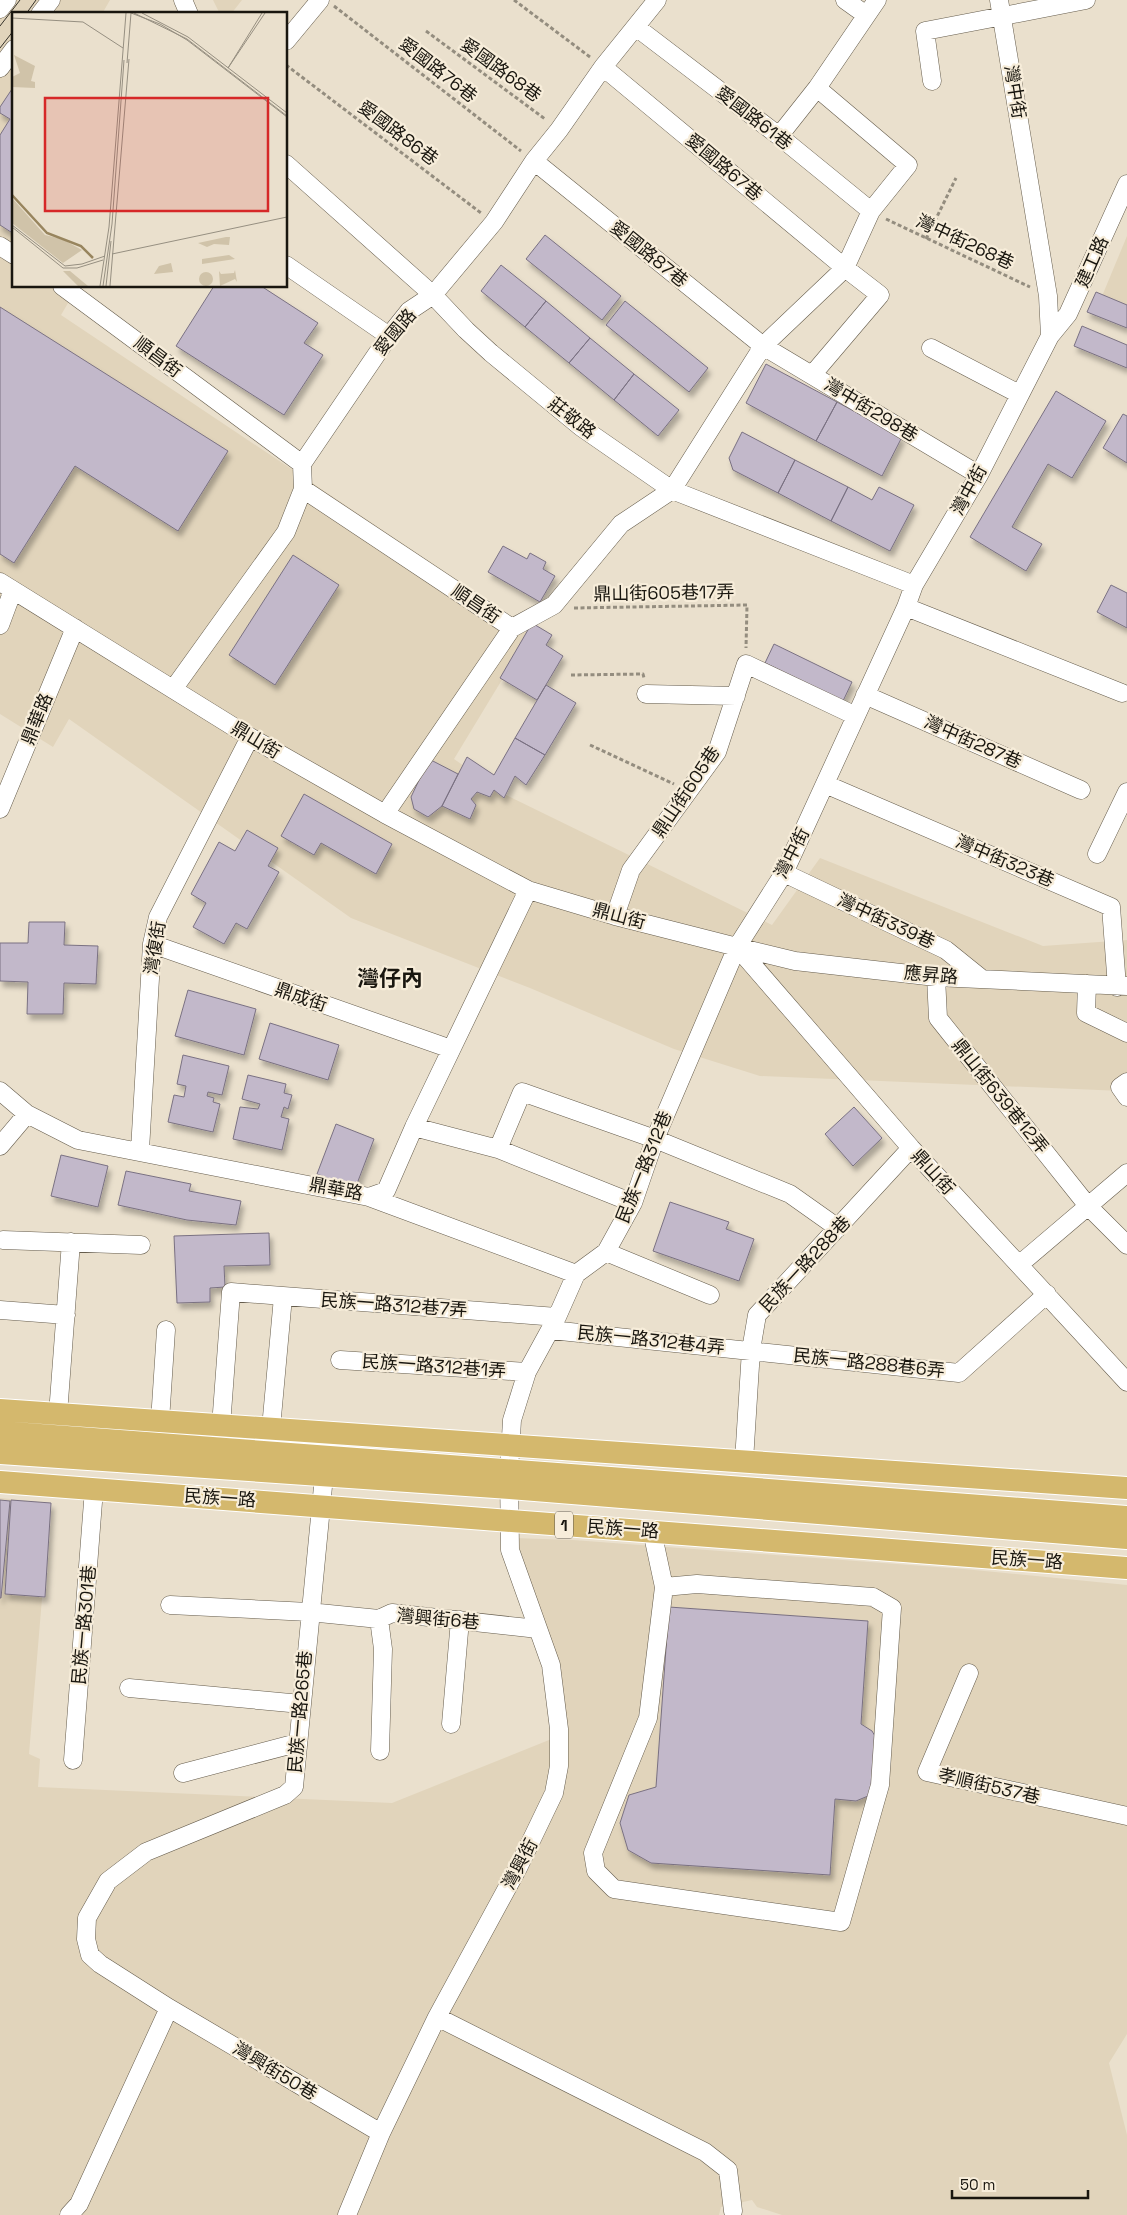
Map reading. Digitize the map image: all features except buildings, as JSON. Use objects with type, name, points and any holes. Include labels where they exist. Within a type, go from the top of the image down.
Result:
[{"type":"main road","points":[[0,1410],[1127,1488]]},
{"type":"main road","name":"民族一路","points":[[0,1432],[1127,1538]]},
{"type":"main road","name":"民族一路","points":[[0,1453],[324,1476],[509,1480],[1127,1517]]},
{"type":"main road","name":"民族一路","points":[[0,1482],[1127,1568]]},
{"type":"street","points":[[42,12],[51,0]]},
{"type":"street","points":[[183,0],[188,12]]},
{"type":"street","points":[[288,38],[320,0]]},
{"type":"street","name":"愛國路","points":[[302,464],[388,336],[408,311],[433,295],[494,222],[534,161],[560,130],[603,66],[657,0]]},
{"type":"street","points":[[845,0],[866,16]]},
{"type":"street","points":[[779,136],[817,88],[877,0]]},
{"type":"street","name":"灣中街","points":[[737,946],[784,873],[906,607],[914,585],[979,475],[1050,336],[1048,296],[1000,0]]},
{"type":"street","points":[[932,81],[925,32],[1086,0]]},
{"type":"street","name":"愛國路61巷","points":[[636,27],[779,136],[871,211]]},
{"type":"street","points":[[0,68],[12,52]]},
{"type":"street","name":"愛國路67巷","points":[[603,66],[880,295],[812,375]]},
{"type":"street","points":[[512,628],[554,605],[621,524],[672,490],[763,346],[845,268],[871,211],[908,165],[817,88]]},
{"type":"street","name":"愛國路87巷","points":[[534,161],[763,346]]},
{"type":"street","name":"莊敬路","points":[[288,166],[433,295],[466,330],[581,427],[672,490],[914,585]]},
{"type":"street","name":"建工路","points":[[1050,336],[1068,314],[1127,184]]},
{"type":"street","points":[[0,246],[12,253]]},
{"type":"street","points":[[288,266],[388,336]]},
{"type":"street","name":"順昌街","points":[[65,288],[302,464]]},
{"type":"street","name":"灣中街298巷","points":[[763,346],[979,475]]},
{"type":"street","points":[[931,348],[1019,394]]},
{"type":"street","points":[[174,688],[286,532],[303,489],[302,464]]},
{"type":"street","name":"順昌街","points":[[303,489],[512,628],[385,814]]},
{"type":"street","points":[[0,625],[7,586]]},
{"type":"street","name":"鼎山街","points":[[7,586],[174,688],[250,737],[385,814],[528,890],[615,916],[737,946],[911,1148],[1127,1382]]},
{"type":"street","points":[[906,607],[1122,693]]},
{"type":"street","name":"鼎華路","points":[[0,809],[74,628]]},
{"type":"street","points":[[746,664],[856,716]]},
{"type":"street","name":"鼎山街605巷","points":[[615,916],[630,870],[690,792],[717,752],[746,664]]},
{"type":"street","points":[[646,694],[736,696]]},
{"type":"street","name":"灣中街287巷","points":[[865,695],[1081,790]]},
{"type":"street","name":"灣復街","points":[[140,1150],[152,944],[158,917],[250,737]]},
{"type":"street","name":"灣中街323巷","points":[[825,784],[1111,907],[1122,987]]},
{"type":"street","points":[[1097,854],[1127,792]]},
{"type":"street","name":"灣中街339巷","points":[[784,873],[946,950],[982,979]]},
{"type":"street","name":"鼎華路","points":[[0,1091],[27,1114],[78,1140],[140,1150],[369,1197],[386,1190],[414,1127],[528,890]]},
{"type":"street","name":"鼎成街","points":[[152,944],[451,1049]]},
{"type":"street","name":"應昇路","points":[[737,946],[795,961],[936,977],[1122,987]]},
{"type":"street","name":"民族一路312巷","points":[[576,1274],[606,1252],[633,1203],[655,1139],[737,946]]},
{"type":"street","name":"鼎山街639巷12弄","points":[[936,977],[938,1018],[1088,1206],[1127,1245]]},
{"type":"street","points":[[1087,984],[1086,1013],[1127,1033]]},
{"type":"street","points":[[1127,1082],[1120,1087],[1127,1097]]},
{"type":"street","points":[[498,1149],[522,1092],[655,1139],[790,1194],[838,1228]]},
{"type":"street","points":[[0,1146],[27,1114]]},
{"type":"street","points":[[414,1127],[498,1149],[633,1203]]},
{"type":"street","name":"民族一路288巷","points":[[744,1461],[751,1350],[757,1316],[911,1148]]},
{"type":"street","points":[[1020,1264],[1127,1173]]},
{"type":"street","points":[[369,1197],[576,1274],[554,1324],[527,1372],[512,1420],[509,1480]]},
{"type":"street","points":[[3,1240],[141,1245]]},
{"type":"street","points":[[58,1414],[71,1242]]},
{"type":"street","points":[[606,1252],[710,1295]]},
{"type":"street","name":"民族一路312巷7弄","points":[[221,1426],[231,1292],[554,1324]]},
{"type":"street","name":"民族一路288巷6弄","points":[[751,1350],[959,1373],[1047,1294]]},
{"type":"street","points":[[272,1428],[283,1297]]},
{"type":"street","points":[[0,1310],[66,1315]]},
{"type":"street","name":"民族一路312巷4弄","points":[[554,1324],[751,1350]]},
{"type":"street","points":[[160,1421],[166,1330]]},
{"type":"street","name":"民族一路312巷1弄","points":[[340,1360],[527,1372]]},
{"type":"street","name":"民族一路265巷","points":[[146,1852],[285,1795],[294,1787],[309,1612],[324,1476]]},
{"type":"street","name":"灣興街","points":[[346,2215],[381,2133],[437,2017],[522,1860],[554,1793],[559,1766],[559,1729],[551,1665],[510,1550],[509,1480]]},
{"type":"street","name":"民族一路301巷","points":[[73,1760],[94,1489]]},
{"type":"street","points":[[652,1531],[664,1587],[648,1718],[593,1853],[596,1871],[614,1889],[841,1922],[880,1785],[892,1608],[873,1597],[697,1584],[664,1587]]},
{"type":"street","name":"灣興街6巷","points":[[170,1605],[309,1612],[378,1619],[392,1613],[538,1629]]},
{"type":"street","points":[[378,1619],[383,1648],[380,1751]]},
{"type":"street","points":[[451,1724],[460,1620]]},
{"type":"street","name":"孝順街537巷","points":[[969,1673],[927,1772],[1127,1816]]},
{"type":"street","points":[[129,1688],[301,1704]]},
{"type":"street","points":[[183,1773],[298,1743]]},
{"type":"street","name":"灣興街50巷","points":[[146,1852],[108,1881],[87,1918],[86,1939],[90,1955],[100,1964],[169,2008],[381,2133]]},
{"type":"street","points":[[69,2215],[79,2204],[169,2008]]},
{"type":"street","points":[[437,2017],[705,2152],[728,2170],[733,2211]]},
{"type":"path","name":"愛國路76巷","points":[[326,0],[534,161]]},
{"type":"path","points":[[514,0],[603,66]]},
{"type":"path","name":"愛國路68巷","points":[[426,32],[560,130]]},
{"type":"path","name":"愛國路86巷","points":[[288,68],[494,222]]},
{"type":"path","points":[[926,239],[956,178]]},
{"type":"path","name":"灣中街268巷","points":[[871,211],[1048,296]]},
{"type":"path","name":"鼎山街605巷17弄","points":[[554,605],[563,608],[747,605],[746,664]]},
{"type":"path","points":[[571,675],[643,674],[646,694]]},
{"type":"path","points":[[590,745],[690,792]]},
{"type":"shaded area","points":[[0,0],[110,0],[103,12],[12,12],[12,288],[77,288],[61,315],[532,630],[454,759],[504,794],[772,925],[820,858],[1043,946],[1127,940],[1127,1094],[1122,1091],[760,1076],[674,1049],[530,988],[351,918],[69,719],[53,747],[0,714]]},
{"type":"shaded area","points":[[213,0],[242,0],[233,12],[219,12]]},
{"type":"shaded area","points":[[1127,236],[1127,314],[1100,301]]},
{"type":"shaded area","points":[[0,1498],[50,1503],[29,1754],[40,1759],[38,1787],[392,1803],[559,1736],[513,1538],[573,1540],[964,1569],[1127,1585],[1127,2034],[1109,2063],[1127,2135],[1127,2215],[782,2215],[757,2207],[752,2200],[721,2207],[719,2215],[0,2215]]},
{"type":"tram line","points":[[0,26],[20,0]]},
{"type":"tram line","points":[[27,12],[36,0]]},
{"type":"tram line","points":[[0,48],[12,33]]},
{"type":"district","name":"灣仔內","points":[[390,978]]}]
